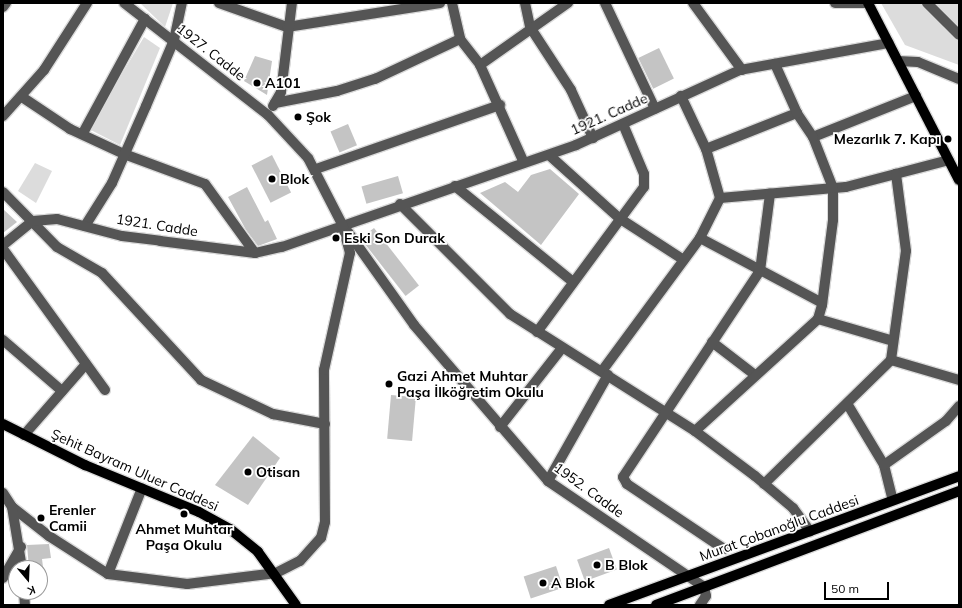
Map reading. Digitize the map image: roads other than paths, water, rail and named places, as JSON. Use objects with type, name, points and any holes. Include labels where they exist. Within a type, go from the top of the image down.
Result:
[{"type":"main road","points":[[868,3],[959,180]]},
{"type":"main road","name":"Şehit Bayram Uluer Caddesi","points":[[3,424],[85,465],[142,488],[230,529],[258,552],[276,573],[296,605]]},
{"type":"main road","name":"Murat Çobanoğlu Caddesi","points":[[609,605],[959,476]]},
{"type":"main road","name":"Murat Çobanoğlu Caddesi","points":[[656,605],[959,491]]},
{"type":"street","points":[[3,7],[6,3]]},
{"type":"street","points":[[3,116],[22,97],[87,3]]},
{"type":"street","name":"1927. Cadde","points":[[124,3],[174,40],[268,115],[316,169],[343,226]]},
{"type":"street","points":[[85,226],[112,183],[174,40],[182,3]]},
{"type":"street","points":[[219,3],[287,27],[440,3]]},
{"type":"street","points":[[268,115],[281,92],[287,27],[292,3]]},
{"type":"street","points":[[452,3],[460,39],[480,65],[500,105],[524,163]]},
{"type":"street","points":[[525,3],[530,27],[571,90],[593,138]]},
{"type":"street","points":[[480,65],[530,27],[568,3]]},
{"type":"street","points":[[605,3],[655,109]]},
{"type":"street","points":[[693,3],[742,70]]},
{"type":"street","points":[[835,3],[864,3]]},
{"type":"street","points":[[927,3],[959,35]]},
{"type":"street","points":[[83,133],[145,19]]},
{"type":"street","points":[[275,103],[337,91],[375,79],[460,39]]},
{"type":"street","name":"1921. Cadde","points":[[33,221],[57,219],[122,236],[255,253],[314,236],[400,204],[549,155],[593,138],[681,96],[742,70],[889,43]]},
{"type":"street","points":[[898,61],[918,62],[959,79]]},
{"type":"street","points":[[695,431],[818,319],[822,302],[833,220],[833,188],[813,137],[797,113],[775,64]]},
{"type":"street","points":[[548,481],[605,373],[700,238],[720,198],[706,149],[681,96]]},
{"type":"street","points":[[813,137],[916,96]]},
{"type":"street","points":[[22,97],[55,120],[124,154],[205,184],[255,253]]},
{"type":"street","points":[[316,169],[500,105]]},
{"type":"street","points":[[706,149],[797,113]]},
{"type":"street","points":[[537,332],[619,218],[644,186],[644,174],[623,124]]},
{"type":"street","points":[[549,155],[619,218],[684,260]]},
{"type":"street","points":[[720,198],[833,188],[896,174],[948,160]]},
{"type":"street","points":[[764,484],[848,405],[891,360],[906,251],[896,174]]},
{"type":"street","points":[[455,186],[573,282]]},
{"type":"street","points":[[3,192],[57,247],[102,273],[201,380],[273,414],[325,424]]},
{"type":"street","points":[[724,549],[628,484],[623,477],[664,412],[760,271],[770,194]]},
{"type":"street","points":[[400,204],[491,298],[537,332],[605,373],[695,431],[793,508],[810,531]]},
{"type":"street","points":[[3,245],[33,221]]},
{"type":"street","points":[[3,494],[12,507],[108,574],[187,584],[276,573],[300,561],[321,538],[326,522],[324,370],[350,253],[343,226]]},
{"type":"street","name":"1952. Cadde","points":[[343,226],[414,325],[500,427],[548,481],[704,587]]},
{"type":"street","points":[[700,238],[760,271],[822,302]]},
{"type":"street","points":[[3,249],[105,390]]},
{"type":"street","points":[[818,319],[893,341]]},
{"type":"street","points":[[3,340],[62,390]]},
{"type":"street","points":[[712,342],[755,375]]},
{"type":"street","points":[[500,427],[562,348]]},
{"type":"street","points":[[891,360],[959,380]]},
{"type":"street","points":[[24,435],[86,364]]},
{"type":"street","points":[[848,405],[884,465],[893,500]]},
{"type":"street","points":[[884,465],[946,421],[959,406]]},
{"type":"street","points":[[108,574],[142,488]]},
{"type":"street","points":[[12,507],[21,547],[22,560]]},
{"type":"street","points":[[3,578],[21,547]]},
{"type":"street","points":[[700,605],[706,596],[704,587]]},
{"type":"place","name":"A101","points":[[257,83]]},
{"type":"place","name":"Şok","points":[[298,117]]},
{"type":"place","name":"Mezarlık 7. Kapı","points":[[948,139]]},
{"type":"place","name":"Blok","points":[[272,179]]},
{"type":"place","name":"Eski Son Durak","points":[[336,238]]},
{"type":"place","name":"Gazi Ahmet Muhtar Paşa İlköğretim Okulu","points":[[389,384]]},
{"type":"place","name":"Otisan","points":[[248,472]]},
{"type":"place","name":"Ahmet Muhtar Paşa Okulu","points":[[184,514]]},
{"type":"place","name":"Erenler Camii","points":[[41,518]]},
{"type":"place","name":"B Blok","points":[[597,565]]},
{"type":"place","name":"A Blok","points":[[543,583]]}]
